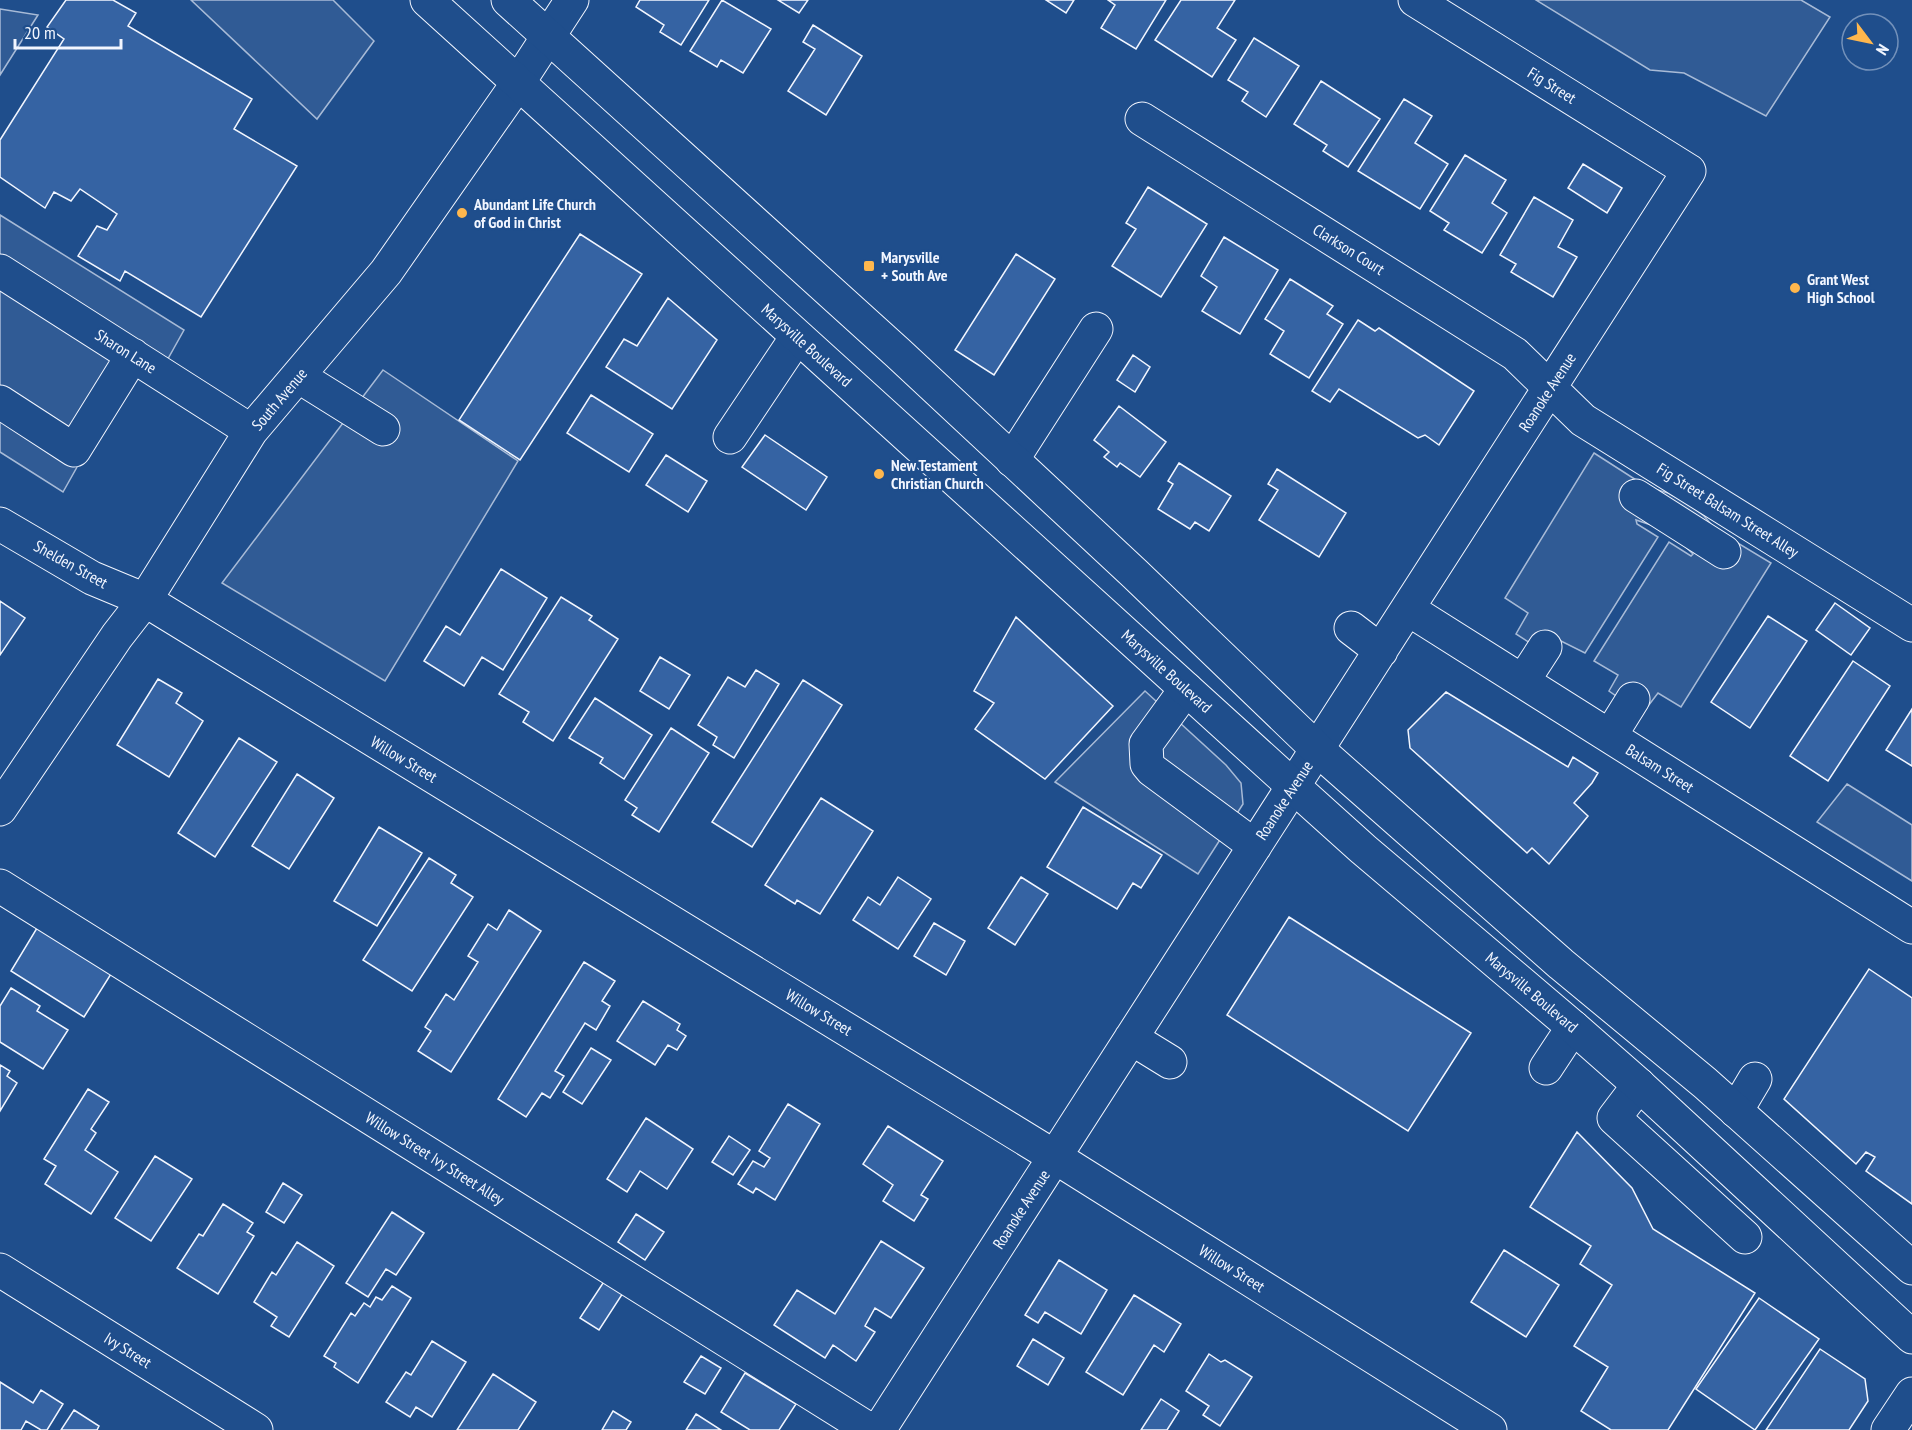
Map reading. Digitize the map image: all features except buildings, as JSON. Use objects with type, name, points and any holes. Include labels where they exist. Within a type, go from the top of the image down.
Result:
[{"type":"street","name":"Marysville Boulevard","points":[[427,0],[1293,786],[1363,849],[1639,1085],[1912,1337]]},
{"type":"street","points":[[508,0],[898,353],[1143,582],[1317,749],[1561,964],[1736,1111],[1912,1268]]},
{"type":"street","name":"South Avenue","points":[[0,809],[117,636],[145,600],[251,431],[386,272],[518,83],[572,0]]},
{"type":"street","name":"Fig Street","points":[[1415,0],[1689,171]]},
{"type":"street","name":"Clarkson Court","points":[[1142,118],[1515,354],[1549,388]]},
{"type":"street","name":"Roanoke Avenue","points":[[879,1430],[1689,171]]},
{"type":"street","name":"Sharon Lane","points":[[0,271],[251,431]]},
{"type":"street","points":[[1012,460],[1096,329]]},
{"type":"street","points":[[730,437],[797,337]]},
{"type":"street","points":[[0,402],[74,450],[132,355]]},
{"type":"street","points":[[298,375],[383,429]]},
{"type":"street","name":"Fig Street Balsam Street Alley","points":[[1549,388],[1583,420],[1912,625]]},
{"type":"street","points":[[1636,496],[1724,552]]},
{"type":"street","name":"Shelden Street","points":[[0,524],[92,578],[145,600]]},
{"type":"street","name":"Willow Street","points":[[145,600],[1055,1157],[1490,1430]]},
{"type":"street","name":"Balsam Street","points":[[1408,609],[1610,736],[1859,910],[1912,927]]},
{"type":"street","points":[[1351,628],[1381,651]]},
{"type":"street","points":[[1523,681],[1545,647]]},
{"type":"street","points":[[1186,689],[1146,744],[1147,764],[1255,846]]},
{"type":"street","points":[[1610,736],[1633,699]]},
{"type":"street","name":"Willow Street Ivy Street Alley","points":[[0,886],[870,1430]]},
{"type":"street","points":[[1546,1068],[1573,1027]]},
{"type":"street","points":[[1131,1038],[1170,1062]]},
{"type":"street","points":[[1736,1111],[1755,1079]]},
{"type":"street","points":[[1639,1085],[1614,1118],[1745,1237]]},
{"type":"street","name":"Ivy Street","points":[[0,1270],[256,1430]]},
{"type":"street","points":[[1888,1430],[1912,1394]]},
{"type":"shaded area","points":[[191,0],[333,0],[374,41],[317,119]]},
{"type":"shaded area","points":[[1536,0],[1801,0],[1830,17],[1766,116],[1684,73],[1650,70]]},
{"type":"shaded area","points":[[0,9],[38,15],[0,75]]},
{"type":"shaded area","points":[[0,215],[184,330],[156,380],[130,373],[63,492],[0,452]]},
{"type":"shaded area","points":[[383,370],[518,461],[385,681],[222,583]]},
{"type":"shaded area","points":[[1594,453],[1647,487],[1668,493],[1689,504],[1716,530],[1771,563],[1681,707],[1658,693],[1642,714],[1609,691],[1618,675],[1594,661],[1669,542],[1691,556],[1693,554],[1669,531],[1636,520],[1637,524],[1658,537],[1585,653],[1561,641],[1550,656],[1516,634],[1528,613],[1505,598]]},
{"type":"shaded area","points":[[1145,691],[1226,765],[1241,783],[1243,804],[1198,874],[1055,782]]},
{"type":"shaded area","points":[[1847,784],[1912,825],[1912,881],[1817,822]]},
{"type":"place","name":"Abundant Life Church of God in Christ","points":[[462,213]]},
{"type":"place","name":"Marysville + South Ave","points":[[869,266]]},
{"type":"place","name":"Grant West High School","points":[[1795,288]]},
{"type":"place","name":"New Testament Christian Church","points":[[879,474]]}]
